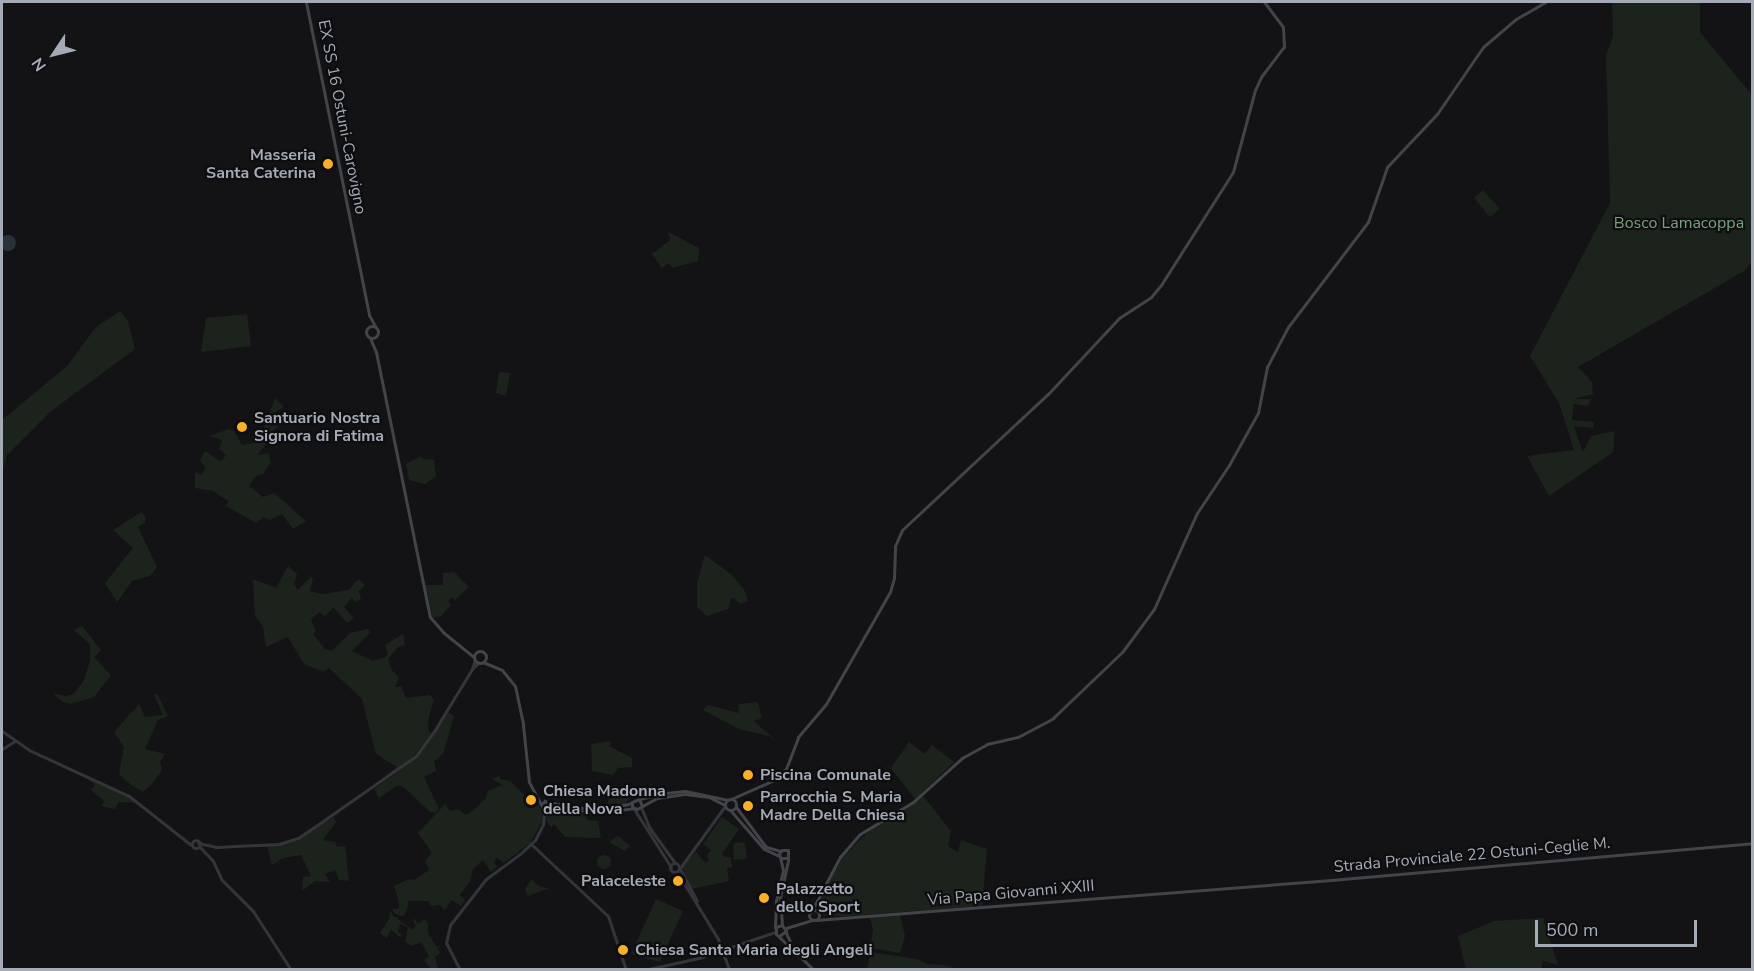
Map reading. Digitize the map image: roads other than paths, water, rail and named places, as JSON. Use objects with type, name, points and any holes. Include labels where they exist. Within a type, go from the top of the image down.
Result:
[{"type":"main road","name":"EX SS 16 Ostuni-Carovigno","points":[[306,2],[369,315]]},
{"type":"main road","points":[[727,808],[730,800],[782,775],[798,737],[826,704],[890,592],[894,578],[895,546],[902,530],[1056,387],[1119,318],[1156,291],[1233,172],[1255,90],[1261,77],[1282,53],[1285,41],[1280,21],[1264,2]]},
{"type":"main road","points":[[810,913],[840,857],[860,834],[913,802],[962,758],[987,744],[1018,737],[1053,718],[1105,671],[1138,632],[1154,609],[1200,506],[1226,470],[1258,413],[1268,367],[1288,327],[1368,222],[1387,167],[1437,114],[1487,43],[1516,19],[1545,2]]},
{"type":"main road","points":[[369,315],[379,330],[376,352]]},
{"type":"main road","points":[[369,315],[367,329],[376,352],[430,616],[444,633],[474,658],[502,670],[515,686],[532,792],[544,805],[599,813],[634,808],[663,796],[685,794],[709,797],[727,808],[764,849],[780,857],[788,858]]},
{"type":"main road","points":[[367,329],[375,326]]},
{"type":"main road","points":[[370,338],[378,335]]},
{"type":"main road","points":[[465,649],[482,651],[483,661]]},
{"type":"main road","points":[[474,658],[476,652]]},
{"type":"main road","points":[[544,805],[600,811],[639,799],[685,791],[730,800],[766,847],[788,850],[780,898],[784,926],[790,945],[815,969]]},
{"type":"main road","points":[[736,806],[741,795]]},
{"type":"main road","points":[[639,799],[641,806]]},
{"type":"main road","points":[[632,802],[634,808]]},
{"type":"main road","points":[[727,808],[736,806]]},
{"type":"main road","name":"Strada Provinciale 22 Ostuni-Ceglie M.","points":[[1194,890],[1752,843]]},
{"type":"main road","points":[[781,850],[783,870],[776,901],[775,930],[815,969]]},
{"type":"main road","name":"Via Papa Giovanni XXIII","points":[[775,930],[815,920],[1194,890]]},
{"type":"main road","points":[[815,920],[818,912],[818,899]]},
{"type":"main road","points":[[810,913],[818,912],[831,919]]},
{"type":"main road","points":[[810,913],[815,920]]},
{"type":"main road","name":"Via Papa Giovanni XXIII","points":[[800,923],[810,913]]},
{"type":"main road","points":[[779,936],[786,933]]},
{"type":"street","points":[[472,669],[474,658]]},
{"type":"street","points":[[199,846],[279,844],[298,838],[416,756],[472,669],[483,661]]},
{"type":"street","points":[[2,731],[41,756],[129,796],[175,832],[199,846],[213,861],[222,880],[253,911],[291,969]]},
{"type":"street","points":[[2,749],[15,741]]},
{"type":"street","points":[[460,969],[446,943],[450,925],[486,879],[531,844],[543,824],[544,805]]},
{"type":"street","points":[[641,806],[649,827],[676,863],[723,950],[729,969]]},
{"type":"street","points":[[634,808],[671,867],[679,870]]},
{"type":"street","points":[[679,870],[727,808]]},
{"type":"street","points":[[531,844],[608,916],[626,969]]},
{"type":"street","points":[[671,867],[676,863],[686,861]]},
{"type":"street","points":[[644,969],[723,950],[775,930]]},
{"type":"place","name":"Masseria Santa Caterina","points":[[328,164]]},
{"type":"place","name":"Santuario Nostra Signora di Fatima","points":[[242,427]]},
{"type":"place","name":"Piscina Comunale","points":[[748,775]]},
{"type":"place","name":"Chiesa Madonna della Nova","points":[[531,800]]},
{"type":"place","name":"Parrocchia S. Maria Madre Della Chiesa","points":[[748,806]]},
{"type":"place","name":"Palaceleste","points":[[678,881]]},
{"type":"place","name":"Palazzetto dello Sport","points":[[764,898]]},
{"type":"place","name":"Chiesa Santa Maria degli Angeli","points":[[623,950]]},
{"type":"park label","name":"Bosco Lamacoppa","points":[[1679,223]]}]
